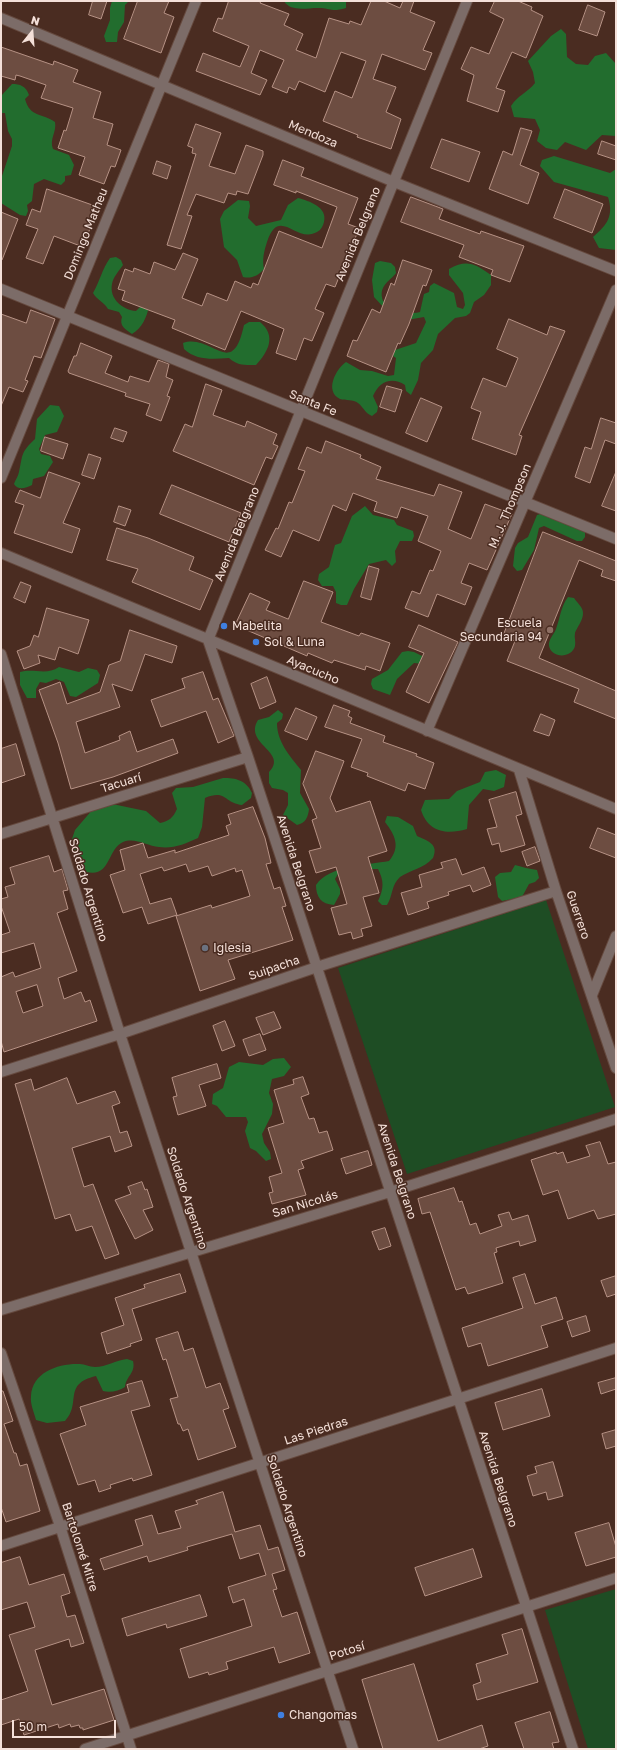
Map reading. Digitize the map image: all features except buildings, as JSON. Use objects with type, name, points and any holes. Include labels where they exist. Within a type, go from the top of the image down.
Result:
[{"type":"street","name":"Domingo Matheu","points":[[1,478],[196,1]]},
{"type":"street","name":"Avenida Belgrano","points":[[467,1],[208,640],[248,756],[573,1749]]},
{"type":"street","name":"Mendoza","points":[[1,18],[394,182],[616,271]]},
{"type":"street","name":"Santa Fe","points":[[1,289],[66,317],[616,539]]},
{"type":"street","name":"M. J. Thompson","points":[[428,731],[527,502],[616,290]]},
{"type":"street","name":"Ayacucho","points":[[1,553],[519,770],[616,809]]},
{"type":"street","name":"Soldado Argentino","points":[[1,654],[190,1253],[353,1749]]},
{"type":"street","name":"Tacuarí","points":[[1,834],[248,756]]},
{"type":"street","name":"Guerrero","points":[[519,770],[556,891],[616,1068]]},
{"type":"street","name":"Suipacha","points":[[1,1072],[120,1034],[317,967],[556,891]]},
{"type":"street","points":[[592,995],[616,936]]},
{"type":"street","name":"San Nicolás","points":[[1,1310],[390,1192],[616,1119]]},
{"type":"street","name":"Las Piedras","points":[[1,1546],[616,1348]]},
{"type":"street","name":"Bartolomé Mitre","points":[[1,1353],[60,1526],[131,1749]]},
{"type":"street","name":"Potosí","points":[[85,1749],[616,1578]]},
{"type":"green space","points":[[112,1],[129,1],[125,5],[124,22],[118,32],[117,42],[106,42],[104,36],[110,20],[110,8]]},
{"type":"green space","points":[[284,1],[346,1],[346,8],[335,10],[321,8],[301,9],[291,7]]},
{"type":"green space","points":[[561,29],[566,34],[567,57],[576,64],[588,65],[595,56],[606,53],[616,64],[616,136],[602,135],[586,150],[565,142],[557,150],[546,148],[537,141],[540,130],[535,119],[514,117],[511,106],[535,83],[533,72],[528,61],[551,36]]},
{"type":"green space","points":[[12,84],[18,84],[26,89],[29,95],[25,99],[30,109],[37,114],[55,122],[52,142],[53,149],[69,155],[74,165],[71,175],[65,176],[65,181],[61,185],[44,179],[34,184],[32,201],[27,205],[28,211],[26,216],[20,215],[1,203],[1,179],[12,146],[12,139],[8,131],[5,113],[1,113],[1,96]]},
{"type":"green space","points":[[554,156],[610,173],[616,169],[616,250],[599,248],[593,237],[602,228],[610,215],[610,204],[608,197],[554,182],[540,166],[542,160]]},
{"type":"green space","points":[[298,198],[312,203],[323,212],[324,222],[322,228],[317,232],[309,234],[283,226],[277,227],[272,231],[266,245],[263,259],[264,269],[249,278],[243,277],[237,260],[224,247],[220,219],[224,211],[238,200],[249,201],[250,206],[248,218],[256,226],[281,220],[288,205]]},
{"type":"green space","points":[[116,257],[121,260],[123,265],[113,281],[112,289],[115,299],[122,306],[131,310],[136,311],[144,303],[149,306],[144,322],[139,329],[132,334],[122,325],[122,317],[119,312],[108,309],[93,293],[107,262],[110,258]]},
{"type":"green space","points":[[380,261],[391,263],[395,267],[396,273],[383,288],[383,301],[405,312],[420,312],[424,294],[429,292],[430,286],[434,283],[454,293],[457,307],[463,309],[465,305],[463,293],[449,275],[449,269],[461,264],[471,264],[491,275],[491,285],[484,295],[474,302],[470,313],[466,316],[455,318],[438,334],[433,350],[421,363],[418,380],[411,395],[406,391],[405,385],[400,382],[390,381],[382,384],[373,396],[378,407],[377,412],[372,416],[356,402],[340,399],[335,395],[332,386],[335,375],[346,362],[360,370],[372,371],[388,376],[394,375],[396,358],[393,356],[395,350],[416,343],[426,322],[424,317],[407,320],[386,310],[374,297],[372,280],[375,263]]},
{"type":"green space","points":[[249,322],[260,322],[265,327],[269,338],[267,349],[256,365],[239,364],[229,358],[211,359],[194,356],[184,349],[183,343],[193,342],[227,353],[233,350],[239,341],[244,325]]},
{"type":"green space","points":[[50,405],[59,406],[64,416],[57,432],[45,435],[39,449],[41,454],[50,456],[53,462],[44,476],[33,479],[32,485],[25,488],[18,488],[14,484],[19,474],[24,451],[35,439],[37,419]]},
{"type":"green space","points":[[365,506],[373,515],[394,520],[397,525],[413,531],[414,536],[412,541],[400,541],[395,551],[396,562],[392,566],[386,560],[369,564],[354,589],[347,605],[341,605],[336,603],[336,592],[333,586],[322,586],[318,580],[319,574],[329,567],[335,545],[341,543],[352,516]]},
{"type":"green space","points":[[543,513],[585,532],[585,537],[582,541],[577,541],[544,526],[539,528],[534,550],[522,570],[517,571],[513,566],[515,548],[518,543],[528,537],[537,515]]},
{"type":"green space","points":[[568,597],[574,598],[583,610],[583,617],[575,633],[575,646],[573,650],[566,655],[558,655],[551,650],[549,644]]},
{"type":"green space","points":[[402,652],[414,652],[430,660],[425,664],[414,663],[397,679],[390,695],[373,689],[371,684],[372,679],[388,670]]},
{"type":"green space","points":[[59,667],[79,672],[88,668],[97,670],[100,675],[98,683],[76,697],[70,696],[64,682],[56,679],[46,683],[40,682],[36,689],[36,698],[27,698],[20,685],[20,672],[49,671]]},
{"type":"green space","points":[[278,710],[283,714],[282,719],[277,723],[279,736],[285,748],[301,770],[300,793],[309,809],[308,815],[303,823],[297,825],[283,815],[288,805],[288,793],[283,790],[272,788],[269,783],[269,772],[274,765],[274,759],[256,735],[255,728],[258,720],[269,717]]},
{"type":"green space","points":[[496,770],[506,775],[504,787],[494,791],[483,789],[469,805],[467,829],[452,832],[445,831],[439,830],[428,823],[421,810],[425,800],[449,799],[457,791],[480,782],[485,772]]},
{"type":"green space","points":[[223,778],[236,779],[247,785],[252,793],[251,798],[242,805],[236,804],[225,797],[217,795],[205,798],[202,827],[198,838],[174,847],[154,846],[132,841],[123,842],[114,850],[108,862],[100,871],[94,873],[86,872],[83,862],[73,848],[71,842],[75,830],[93,809],[105,805],[117,805],[146,811],[160,823],[170,819],[177,809],[172,793],[176,788],[193,787]]},
{"type":"green space","points":[[387,816],[398,817],[413,826],[417,836],[428,841],[435,849],[433,858],[425,865],[400,877],[397,880],[387,905],[382,905],[378,901],[382,885],[378,869],[360,869],[344,874],[338,874],[335,879],[340,889],[340,894],[334,905],[326,903],[320,899],[317,893],[316,885],[322,878],[330,873],[350,867],[389,861],[393,856],[396,846],[394,836],[385,822]]},
{"type":"green space","points":[[515,865],[537,870],[539,878],[535,882],[529,884],[522,897],[502,901],[498,897],[495,877],[500,873],[511,872]]},
{"type":"green space","points":[[546,900],[615,1107],[407,1174],[338,968]]},
{"type":"green space","points":[[284,1058],[291,1067],[284,1076],[272,1079],[269,1093],[273,1104],[272,1114],[262,1134],[264,1143],[270,1152],[271,1159],[266,1161],[256,1151],[250,1148],[245,1131],[248,1122],[246,1117],[226,1117],[217,1106],[212,1104],[213,1094],[223,1088],[229,1067],[239,1062],[263,1065],[273,1059]]},
{"type":"green space","points":[[127,1359],[133,1361],[134,1365],[125,1387],[120,1390],[106,1392],[103,1391],[96,1376],[86,1379],[79,1384],[76,1389],[70,1414],[65,1421],[47,1423],[36,1420],[32,1408],[31,1396],[36,1381],[41,1375],[56,1367],[64,1365],[82,1364],[99,1367]]},
{"type":"green space","points":[[616,1589],[616,1749],[588,1749],[545,1610]]},
{"type":"place","name":"Mabelita","points":[[224,626]]},
{"type":"place","name":"Escuela Secundaria 94","points":[[550,630]]},
{"type":"place","name":"Sol & Luna","points":[[256,642]]},
{"type":"place","name":"Iglesia","points":[[205,948]]},
{"type":"place","name":"Changomas","points":[[281,1715]]}]
